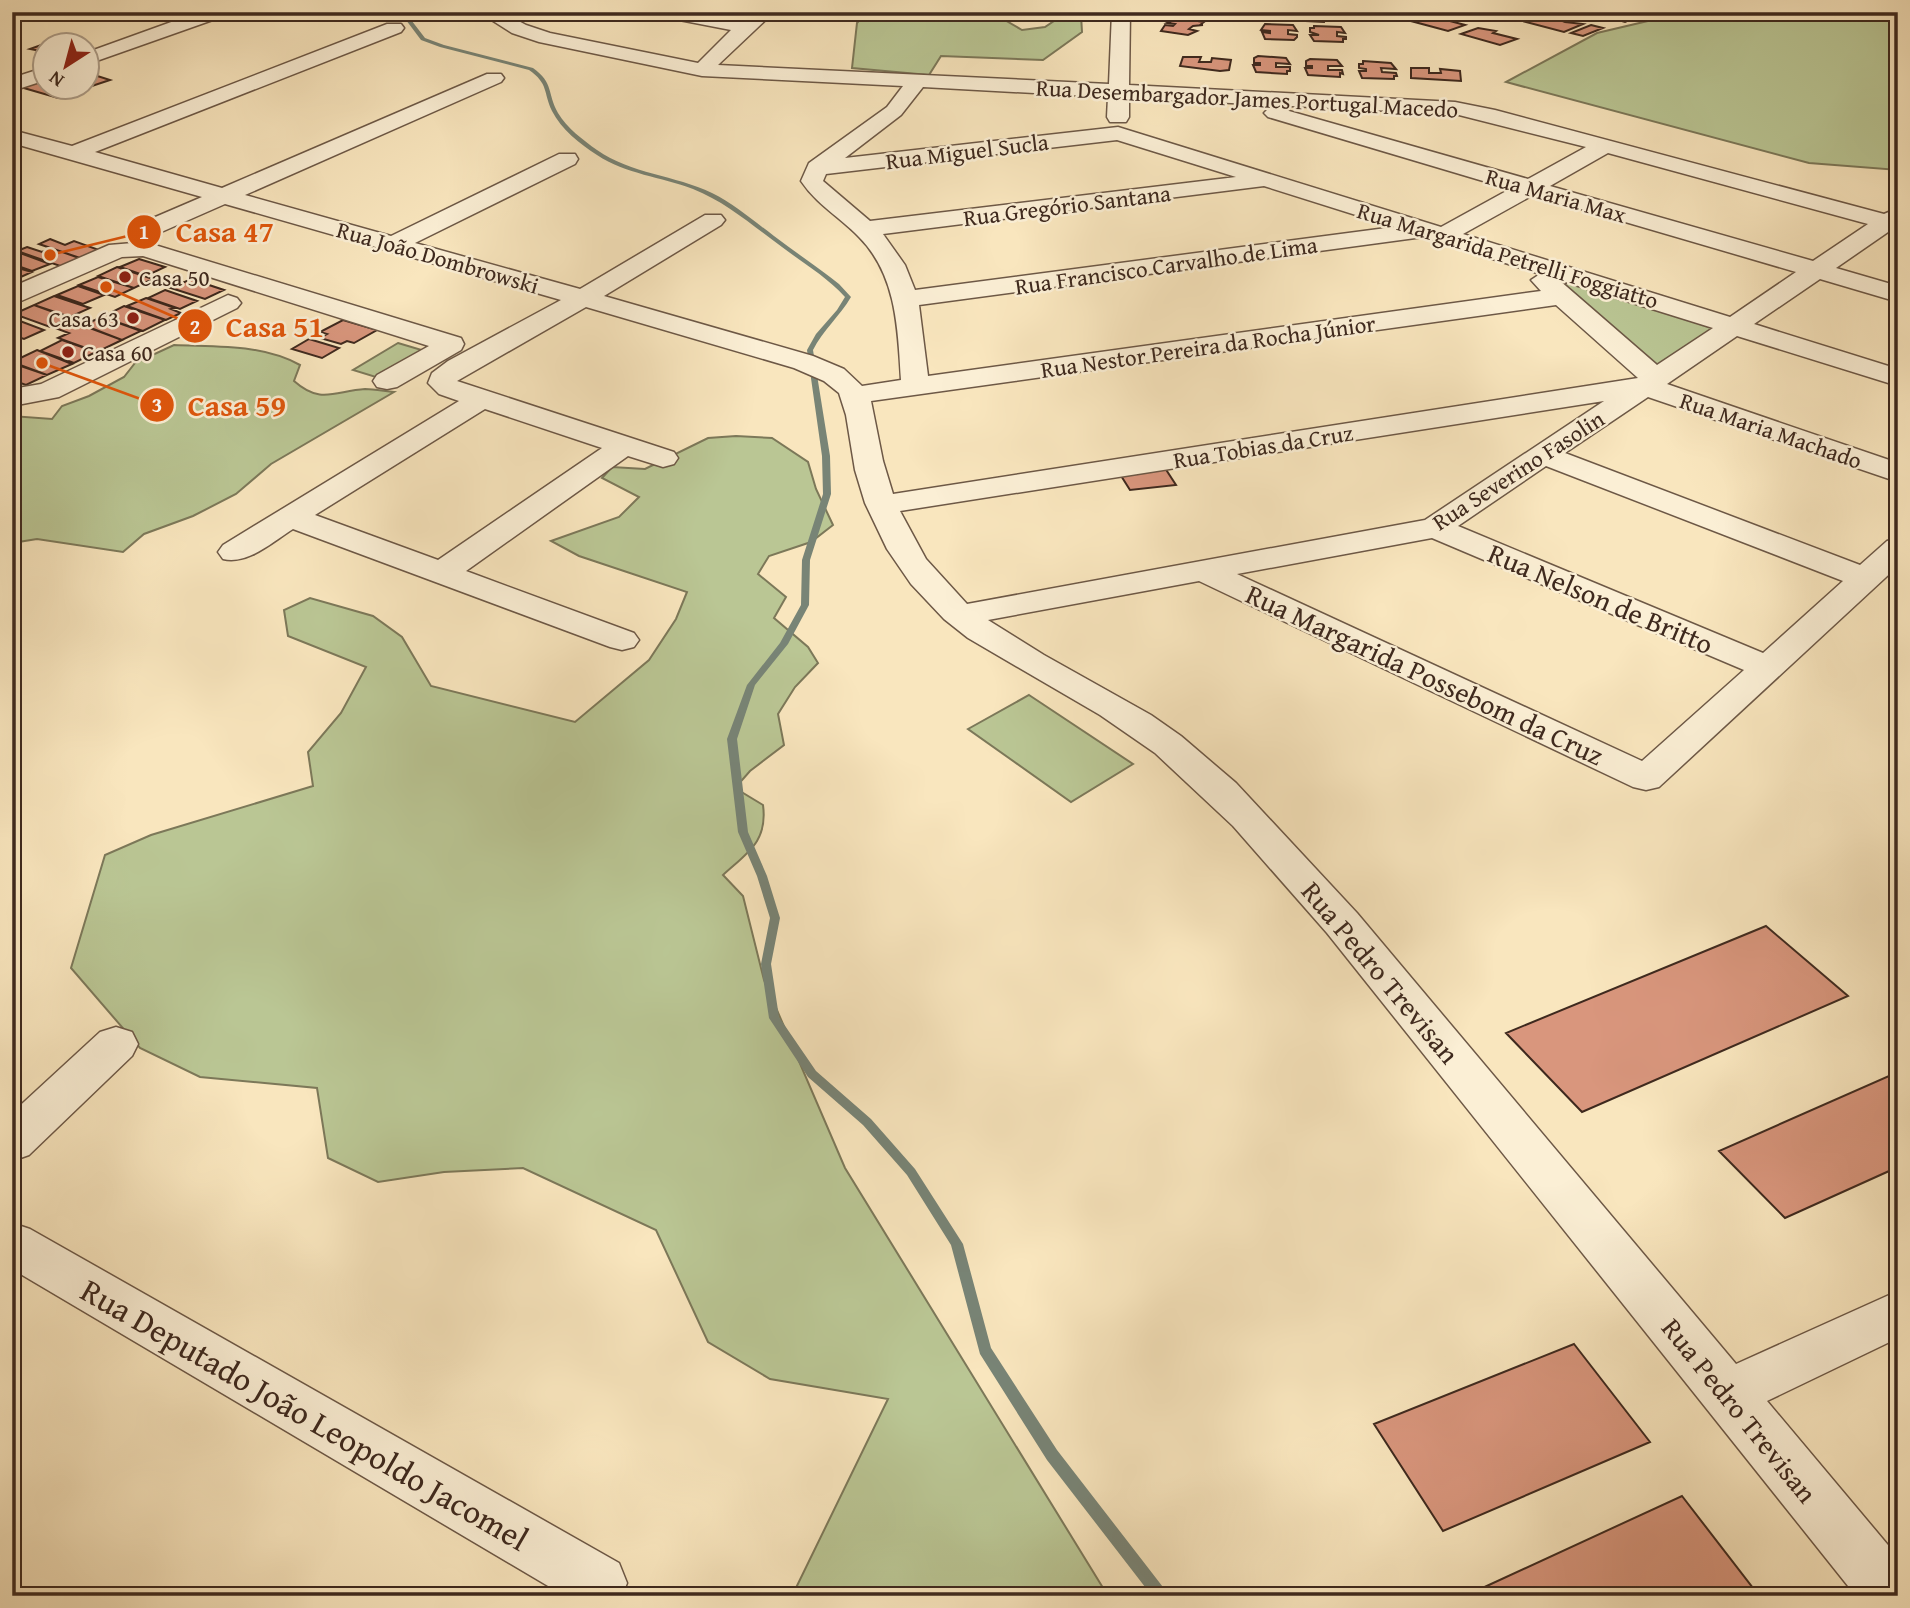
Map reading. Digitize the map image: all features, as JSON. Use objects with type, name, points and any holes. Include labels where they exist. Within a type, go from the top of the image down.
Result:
[{"type":"street","points":[[102,53],[216,12]]},
{"type":"street","name":"Rua Desembargador James Portugal Macedo","points":[[488,12],[529,33],[583,47],[702,69],[917,82],[1455,107],[1894,221]]},
{"type":"street","points":[[669,12],[745,27]]},
{"type":"street","points":[[702,69],[745,27],[765,12]]},
{"type":"street","points":[[510,25],[540,15]]},
{"type":"street","points":[[1118,133],[1121,15],[1141,26]]},
{"type":"street","points":[[71,154],[394,27]]},
{"type":"street","points":[[1119,64],[1134,60],[1139,49]]},
{"type":"street","points":[[12,85],[32,78]]},
{"type":"street","points":[[141,232],[494,78]]},
{"type":"street","points":[[915,387],[905,299],[892,260],[865,229],[817,189],[812,181],[817,168],[902,103],[917,82]]},
{"type":"street","name":"Rua Maria Max","points":[[1215,95],[1898,294]]},
{"type":"street","points":[[868,131],[895,132]]},
{"type":"street","name":"Rua Miguel Sucla","points":[[817,168],[1118,133]]},
{"type":"street","name":"Rua Margarida Petrelli Foggiatto","points":[[1118,133],[1898,378]]},
{"type":"street","points":[[922,134],[1058,140]]},
{"type":"street","name":"Rua João Dombrowski","points":[[12,136],[789,358],[841,384]]},
{"type":"street","name":"Rua Francisco Carvalho de Lima","points":[[905,299],[1435,233],[1530,187],[1605,146]]},
{"type":"street","points":[[393,244],[567,159]]},
{"type":"street","name":"Rua Gregório Santana","points":[[865,229],[1269,181]]},
{"type":"street","points":[[663,458],[482,399],[442,383],[442,379],[458,367],[583,298],[713,220]]},
{"type":"street","name":"Rua Severino Fasolin","points":[[960,615],[1435,528],[1816,270],[1894,221]]},
{"type":"street","points":[[12,297],[118,250],[138,248],[452,344],[387,381]]},
{"type":"street","points":[[1521,260],[1650,382]]},
{"type":"street","name":"Rua Nestor Pereira da Rocha Júnior","points":[[841,384],[915,387],[1562,296]]},
{"type":"street","points":[[12,398],[49,391],[228,303]]},
{"type":"street","points":[[310,320],[335,307]]},
{"type":"street","name":"Rua Maria Machado","points":[[1650,382],[1898,473]]},
{"type":"street","name":"Rua Tobias da Cruz","points":[[882,505],[1650,382]]},
{"type":"street","name":"Rua Pedro Trevisan","points":[[841,384],[882,505],[911,561],[934,590],[960,615],[1015,653],[1139,724],[1184,756],[1254,822],[1351,934],[1893,1596]]},
{"type":"street","points":[[234,552],[482,399]]},
{"type":"street","points":[[441,573],[625,445]]},
{"type":"street","points":[[1543,455],[1865,578]]},
{"type":"street","points":[[290,517],[622,640]]},
{"type":"street","name":"Rua Nelson de Britto","points":[[1435,528],[1767,667]]},
{"type":"street","points":[[1767,667],[1898,548]]},
{"type":"street","name":"Rua Margarida Possebom da Cruz","points":[[1205,570],[1646,778],[1767,667]]},
{"type":"street","points":[[12,1142],[116,1044]]},
{"type":"street","name":"Rua Deputado João Leopoldo Jacomel","points":[[12,1244],[597,1583]]},
{"type":"street","points":[[1727,1394],[1898,1313]]},
{"type":"green space","points":[[866,12],[1006,12],[998,16],[1022,30],[1045,27],[1057,19],[1081,15],[1082,32],[1043,60],[941,56],[929,75],[852,68],[857,23]]},
{"type":"green space","points":[[1686,12],[1898,12],[1898,170],[1809,163],[1506,82],[1597,33]]},
{"type":"green space","points":[[1538,267],[1723,326],[1657,371]]},
{"type":"green space","points":[[398,343],[425,351],[379,378],[353,370]]},
{"type":"green space","points":[[174,345],[239,348],[285,358],[300,365],[294,381],[320,395],[365,389],[394,392],[271,464],[236,494],[193,516],[144,534],[123,552],[37,539],[12,543],[12,416],[52,419],[62,406],[89,396],[124,377],[135,363]]},
{"type":"green space","points":[[708,438],[772,438],[808,462],[816,489],[833,525],[811,542],[769,556],[758,574],[786,597],[774,618],[808,647],[818,663],[795,687],[778,714],[784,745],[750,771],[735,788],[763,805],[764,818],[754,846],[723,875],[743,896],[764,980],[845,1168],[1108,1596],[792,1596],[888,1399],[770,1379],[708,1342],[656,1230],[523,1168],[444,1172],[378,1182],[328,1158],[317,1088],[200,1077],[140,1048],[71,968],[105,855],[151,835],[313,786],[308,752],[341,713],[366,667],[288,636],[284,610],[310,598],[373,616],[402,637],[431,686],[575,722],[649,660],[676,619],[687,592],[579,556],[551,541],[619,517],[639,497],[602,478],[612,467],[645,469]]},
{"type":"green space","points":[[1029,695],[1133,764],[1071,802],[968,729]]},
{"type":"building","points":[[1280,12],[1307,15],[1307,12],[1325,13],[1324,22],[1279,19]]},
{"type":"building","points":[[1496,12],[1531,12],[1514,19]]},
{"type":"building","points":[[1594,13],[1649,13],[1635,15],[1625,22]]},
{"type":"building","points":[[1545,14],[1565,22],[1583,24],[1564,32],[1526,22]]},
{"type":"building","points":[[1428,15],[1465,25],[1448,31],[1411,21]]},
{"type":"building","points":[[1178,18],[1204,22],[1200,25],[1203,25],[1189,29],[1197,31],[1188,35],[1161,31],[1165,25],[1173,26],[1175,24],[1167,23]]},
{"type":"building","points":[[1265,24],[1293,25],[1297,31],[1288,30],[1288,34],[1297,37],[1294,40],[1265,39],[1262,32],[1270,31],[1261,30]]},
{"type":"building","points":[[1591,25],[1603,28],[1583,36],[1571,33]]},
{"type":"building","points":[[1341,27],[1345,33],[1337,32],[1337,36],[1346,39],[1343,39],[1343,42],[1314,41],[1310,35],[1319,35],[1310,32],[1310,28]]},
{"type":"building","points":[[1478,28],[1517,39],[1500,45],[1461,34]]},
{"type":"building","points":[[1183,57],[1201,57],[1199,62],[1211,62],[1212,58],[1231,60],[1229,70],[1220,71],[1180,66]]},
{"type":"building","points":[[1254,58],[1286,58],[1290,64],[1276,63],[1276,67],[1290,67],[1290,71],[1287,71],[1287,74],[1256,72],[1253,65],[1260,65],[1254,63]]},
{"type":"building","points":[[1337,60],[1342,66],[1328,66],[1328,70],[1342,70],[1343,74],[1340,73],[1340,77],[1308,75],[1305,68],[1312,68],[1306,66],[1306,61]]},
{"type":"building","points":[[1363,61],[1391,63],[1396,69],[1381,68],[1382,72],[1396,73],[1397,76],[1394,76],[1394,79],[1362,78],[1359,71],[1366,69],[1359,68],[1359,64],[1363,64]]},
{"type":"building","points":[[1411,68],[1429,68],[1429,73],[1441,73],[1440,69],[1460,71],[1461,81],[1411,78]]},
{"type":"building","points":[[32,82],[32,90],[17,86]]},
{"type":"building","points":[[50,239],[65,245],[74,241],[99,250],[80,258],[39,244]]},
{"type":"building","points":[[27,247],[42,252],[51,248],[82,259],[63,267],[17,251]]},
{"type":"building","points":[[20,253],[50,264],[32,271],[12,264],[12,256]]},
{"type":"building","points":[[139,259],[165,267],[146,276],[120,267]]},
{"type":"building","name":"Casa 50","points":[[117,267],[153,279],[134,288],[98,276]]},
{"type":"building","points":[[12,269],[32,272],[12,281]]},
{"type":"building","points":[[98,277],[134,288],[115,297],[79,285]]},
{"type":"building","points":[[191,279],[224,290],[205,299],[171,288]]},
{"type":"building","points":[[78,286],[104,295],[83,304],[57,295]]},
{"type":"building","points":[[165,290],[197,301],[180,309],[148,298]]},
{"type":"building","points":[[54,296],[90,308],[70,317],[34,305]]},
{"type":"building","points":[[146,298],[175,308],[171,309],[181,313],[166,320],[127,306]]},
{"type":"building","points":[[34,305],[70,318],[50,327],[14,314]]},
{"type":"building","name":"Casa 63","points":[[124,306],[165,320],[143,331],[102,317]]},
{"type":"building","points":[[102,317],[141,331],[122,340],[83,325]]},
{"type":"building","points":[[12,318],[44,330],[24,339],[12,335]]},
{"type":"building","points":[[343,320],[377,330],[354,343],[347,341],[341,344],[320,338],[327,334],[320,332]]},
{"type":"building","points":[[71,321],[122,340],[97,352],[58,338],[69,333],[55,328]]},
{"type":"building","points":[[309,339],[339,348],[322,358],[292,349]]},
{"type":"building","name":"Casa 60","points":[[62,340],[96,352],[74,363],[40,351]]},
{"type":"building","points":[[37,350],[72,364],[47,375],[12,362]]},
{"type":"building","points":[[12,363],[47,375],[26,385],[12,380]]},
{"type":"building","points":[[1163,465],[1176,485],[1130,490],[1118,471]]},
{"type":"building","points":[[1766,926],[1848,996],[1582,1112],[1506,1033]]},
{"type":"building","points":[[1898,1072],[1898,1167],[1785,1218],[1719,1151]]},
{"type":"building","points":[[1574,1344],[1650,1442],[1443,1531],[1374,1424]]},
{"type":"building","points":[[1682,1496],[1756,1592],[1748,1596],[1465,1596]]},
{"type":"waterway","points":[[402,12],[423,39],[531,69],[546,83],[559,118],[593,150],[618,164],[695,188],[723,201],[828,278],[848,297],[810,350],[826,456],[827,494],[806,560],[805,605],[784,644],[751,685],[732,739],[743,832],[762,876],[775,918],[766,964],[774,1018],[812,1074],[867,1122],[911,1172],[957,1244],[985,1350],[1052,1455],[1161,1596]]},
{"type":"place","name":"Casa 47","points":[[50,255]]},
{"type":"place","name":"Casa 50","points":[[125,277]]},
{"type":"place","name":"Casa 51","points":[[106,287]]},
{"type":"place","name":"Casa 63","points":[[133,318]]},
{"type":"place","name":"Casa 60","points":[[68,352]]},
{"type":"place","name":"Casa 59","points":[[42,363]]}]
